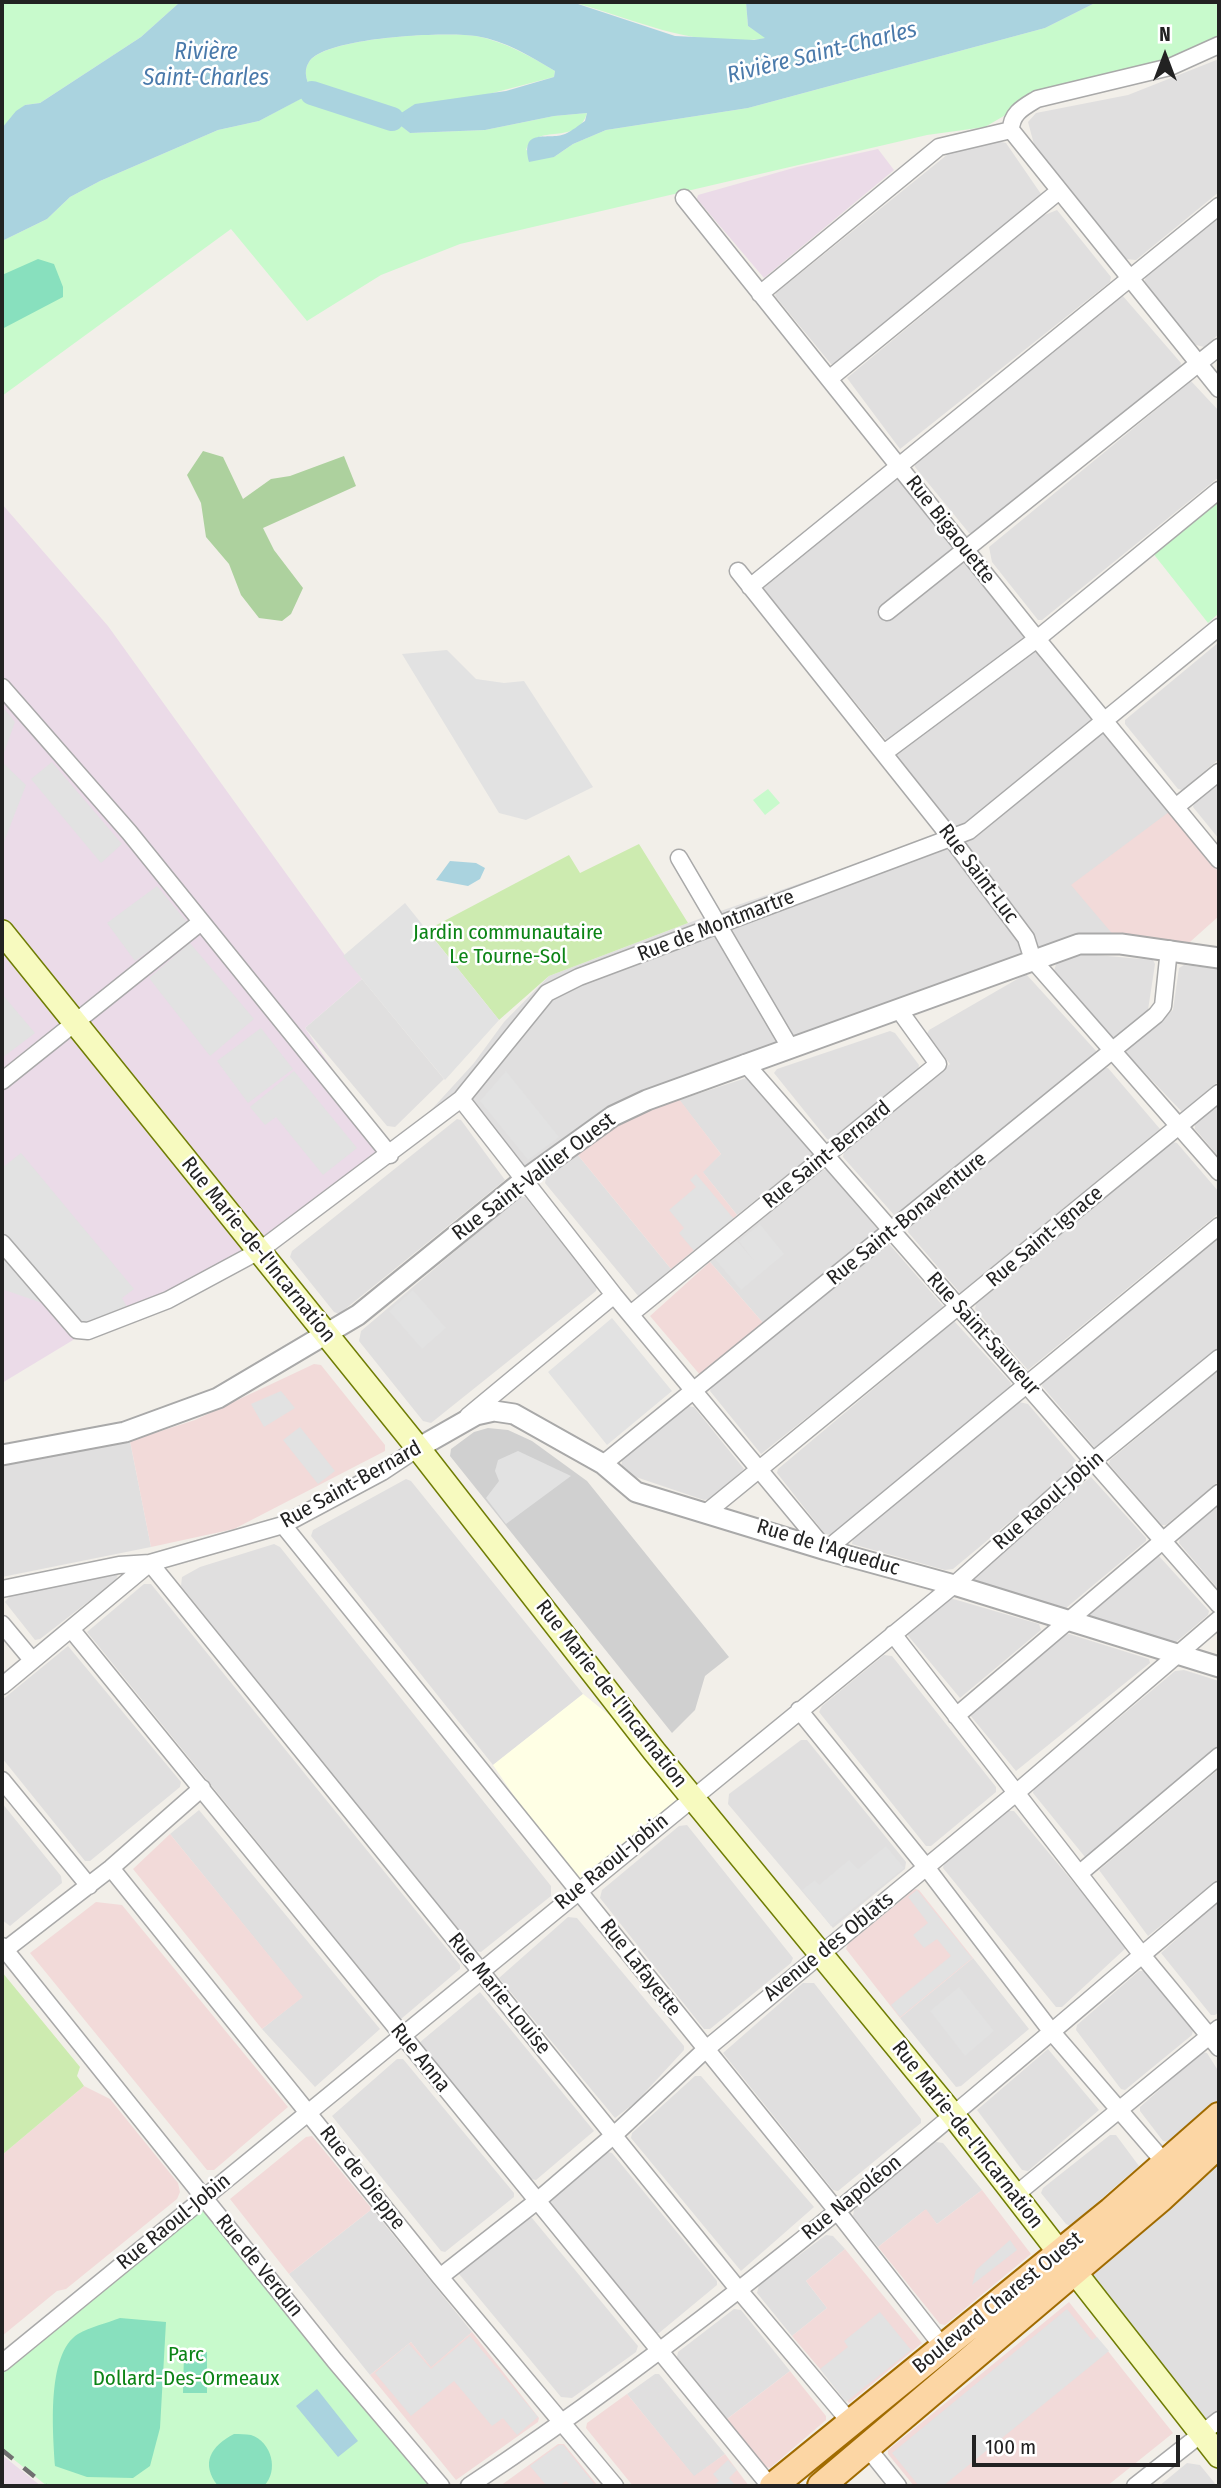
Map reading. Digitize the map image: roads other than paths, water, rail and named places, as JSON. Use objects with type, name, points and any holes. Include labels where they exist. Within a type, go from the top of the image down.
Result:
[{"type":"main road","name":"Rue Marie-de-l'Incarnation","points":[[2,932],[418,1448],[691,1797],[823,1952],[1067,2262],[1210,2427],[1219,2456]]},
{"type":"main road","name":"Boulevard Charest Ouest","points":[[821,2486],[1067,2262],[1165,2163],[1219,2116]]},
{"type":"main road","name":"Boulevard Charest Ouest","points":[[771,2486],[943,2347],[1067,2262],[1219,2144]]},
{"type":"street","points":[[1219,45],[1170,67],[1037,99],[1020,109],[1011,122],[1011,130],[1219,389]]},
{"type":"street","points":[[760,294],[931,153],[964,139],[1011,130]]},
{"type":"street","points":[[829,379],[1059,191]]},
{"type":"street","name":"Rue Bigaouette","points":[[684,198],[964,549],[1219,860]]},
{"type":"street","points":[[750,587],[1219,206]]},
{"type":"street","points":[[887,612],[1219,346]]},
{"type":"street","points":[[884,754],[1037,639],[1219,490]]},
{"type":"street","name":"Rue Saint-Luc","points":[[738,571],[951,838],[1026,938],[1032,961],[1219,1172]]},
{"type":"street","name":"Rue de Montmartre","points":[[2,1243],[71,1326],[88,1331],[167,1300],[260,1251],[461,1099],[547,993],[579,977],[719,927],[928,844],[969,831],[1219,627]]},
{"type":"street","points":[[2,687],[130,832],[390,1155]]},
{"type":"street","points":[[1177,806],[1219,772]]},
{"type":"street","points":[[680,858],[791,1049]]},
{"type":"street","points":[[2,1081],[201,922]]},
{"type":"street","name":"Rue Saint-Vallier Ouest","points":[[2,1455],[90,1440],[168,1419],[218,1398],[358,1315],[524,1180],[613,1116],[746,1063],[1079,944],[1121,944],[1219,958]]},
{"type":"street","name":"Rue Saint-Bonaventure","points":[[603,1464],[1112,1052],[1163,1006],[1169,949]]},
{"type":"street","name":"Rue Saint-Bernard","points":[[632,1313],[938,1064],[899,1010]]},
{"type":"street","name":"Rue Saint-Sauveur","points":[[746,1063],[1219,1605]]},
{"type":"street","name":"Rue Saint-Ignace","points":[[707,1512],[960,1308],[1219,1093]]},
{"type":"street","points":[[461,1099],[614,1295],[632,1313],[826,1550],[1219,1226]]},
{"type":"street","name":"Rue Saint-Bernard","points":[[2,1589],[119,1564],[150,1563],[283,1525],[383,1472],[455,1427],[614,1295]]},
{"type":"street","name":"Rue Raoul-Jobin","points":[[2,2363],[311,2113],[480,1970],[954,1584],[1094,1460],[1219,1358]]},
{"type":"street","name":"Rue de l'Aqueduc","points":[[455,1427],[477,1415],[495,1411],[514,1414],[603,1464],[636,1492],[826,1550],[954,1584],[1219,1667]]},
{"type":"street","points":[[956,1716],[1219,1493]]},
{"type":"street","name":"Rue Lafayette","points":[[283,1525],[837,2211],[943,2347]]},
{"type":"street","points":[[2,1686],[150,1563]]},
{"type":"street","name":"Rue Marie-Louise","points":[[150,1563],[738,2289],[851,2423]]},
{"type":"street","name":"Avenue des Oblats","points":[[440,2277],[614,2136],[705,2050],[1016,1793],[1219,1619]]},
{"type":"street","points":[[2,1624],[32,1660]]},
{"type":"street","name":"Rue Anna","points":[[71,1629],[658,2352],[771,2486]]},
{"type":"street","points":[[893,1634],[1142,1955],[1216,2038],[1121,2109],[1014,2196]]},
{"type":"street","points":[[799,1710],[926,1867],[1051,2031],[1165,2163]]},
{"type":"street","points":[[1080,1873],[1219,1756]]},
{"type":"street","points":[[2,1780],[89,1885]]},
{"type":"street","points":[[4,1948],[111,1868],[202,1788]]},
{"type":"street","name":"Rue de Dieppe","points":[[111,1868],[311,2113],[440,2277],[565,2423],[615,2486]]},
{"type":"street","name":"Rue Napoléon","points":[[469,2486],[565,2423],[837,2211],[1219,1890]]},
{"type":"street","name":"Rue de Verdun","points":[[4,1948],[335,2361],[440,2486]]},
{"type":"street","points":[[1135,2486],[1210,2427]]},
{"type":"street","points":[[866,2446],[898,2486]]},
{"type":"water","name":"Rivière Saint-Charles","points":[[180,2],[572,2],[675,36],[754,40],[765,38],[748,26],[746,2],[1097,2],[1045,28],[748,108],[606,130],[573,144],[554,157],[529,162],[528,143],[532,139],[565,134],[585,121],[587,113],[554,116],[485,130],[410,133],[392,119],[415,104],[506,91],[554,77],[555,71],[508,45],[476,36],[415,35],[361,41],[319,54],[309,62],[306,74],[312,93],[259,121],[218,130],[100,181],[70,197],[47,219],[2,241],[2,128],[16,111],[25,105],[40,103],[141,37]]},
{"type":"water","points":[[450,861],[476,863],[485,868],[480,879],[468,886],[436,880]]},
{"type":"water","points":[[317,2389],[358,2441],[338,2457],[296,2406]]},
{"type":"waterway","points":[[312,93],[392,119]]},
{"type":"railway","points":[[2,2450],[46,2486]]},
{"type":"park label","name":"Jardin communautaire Le Tourne-Sol","points":[[508,945]]},
{"type":"park label","name":"Parc Dollard-Des-Ormeaux","points":[[186,2367]]}]
